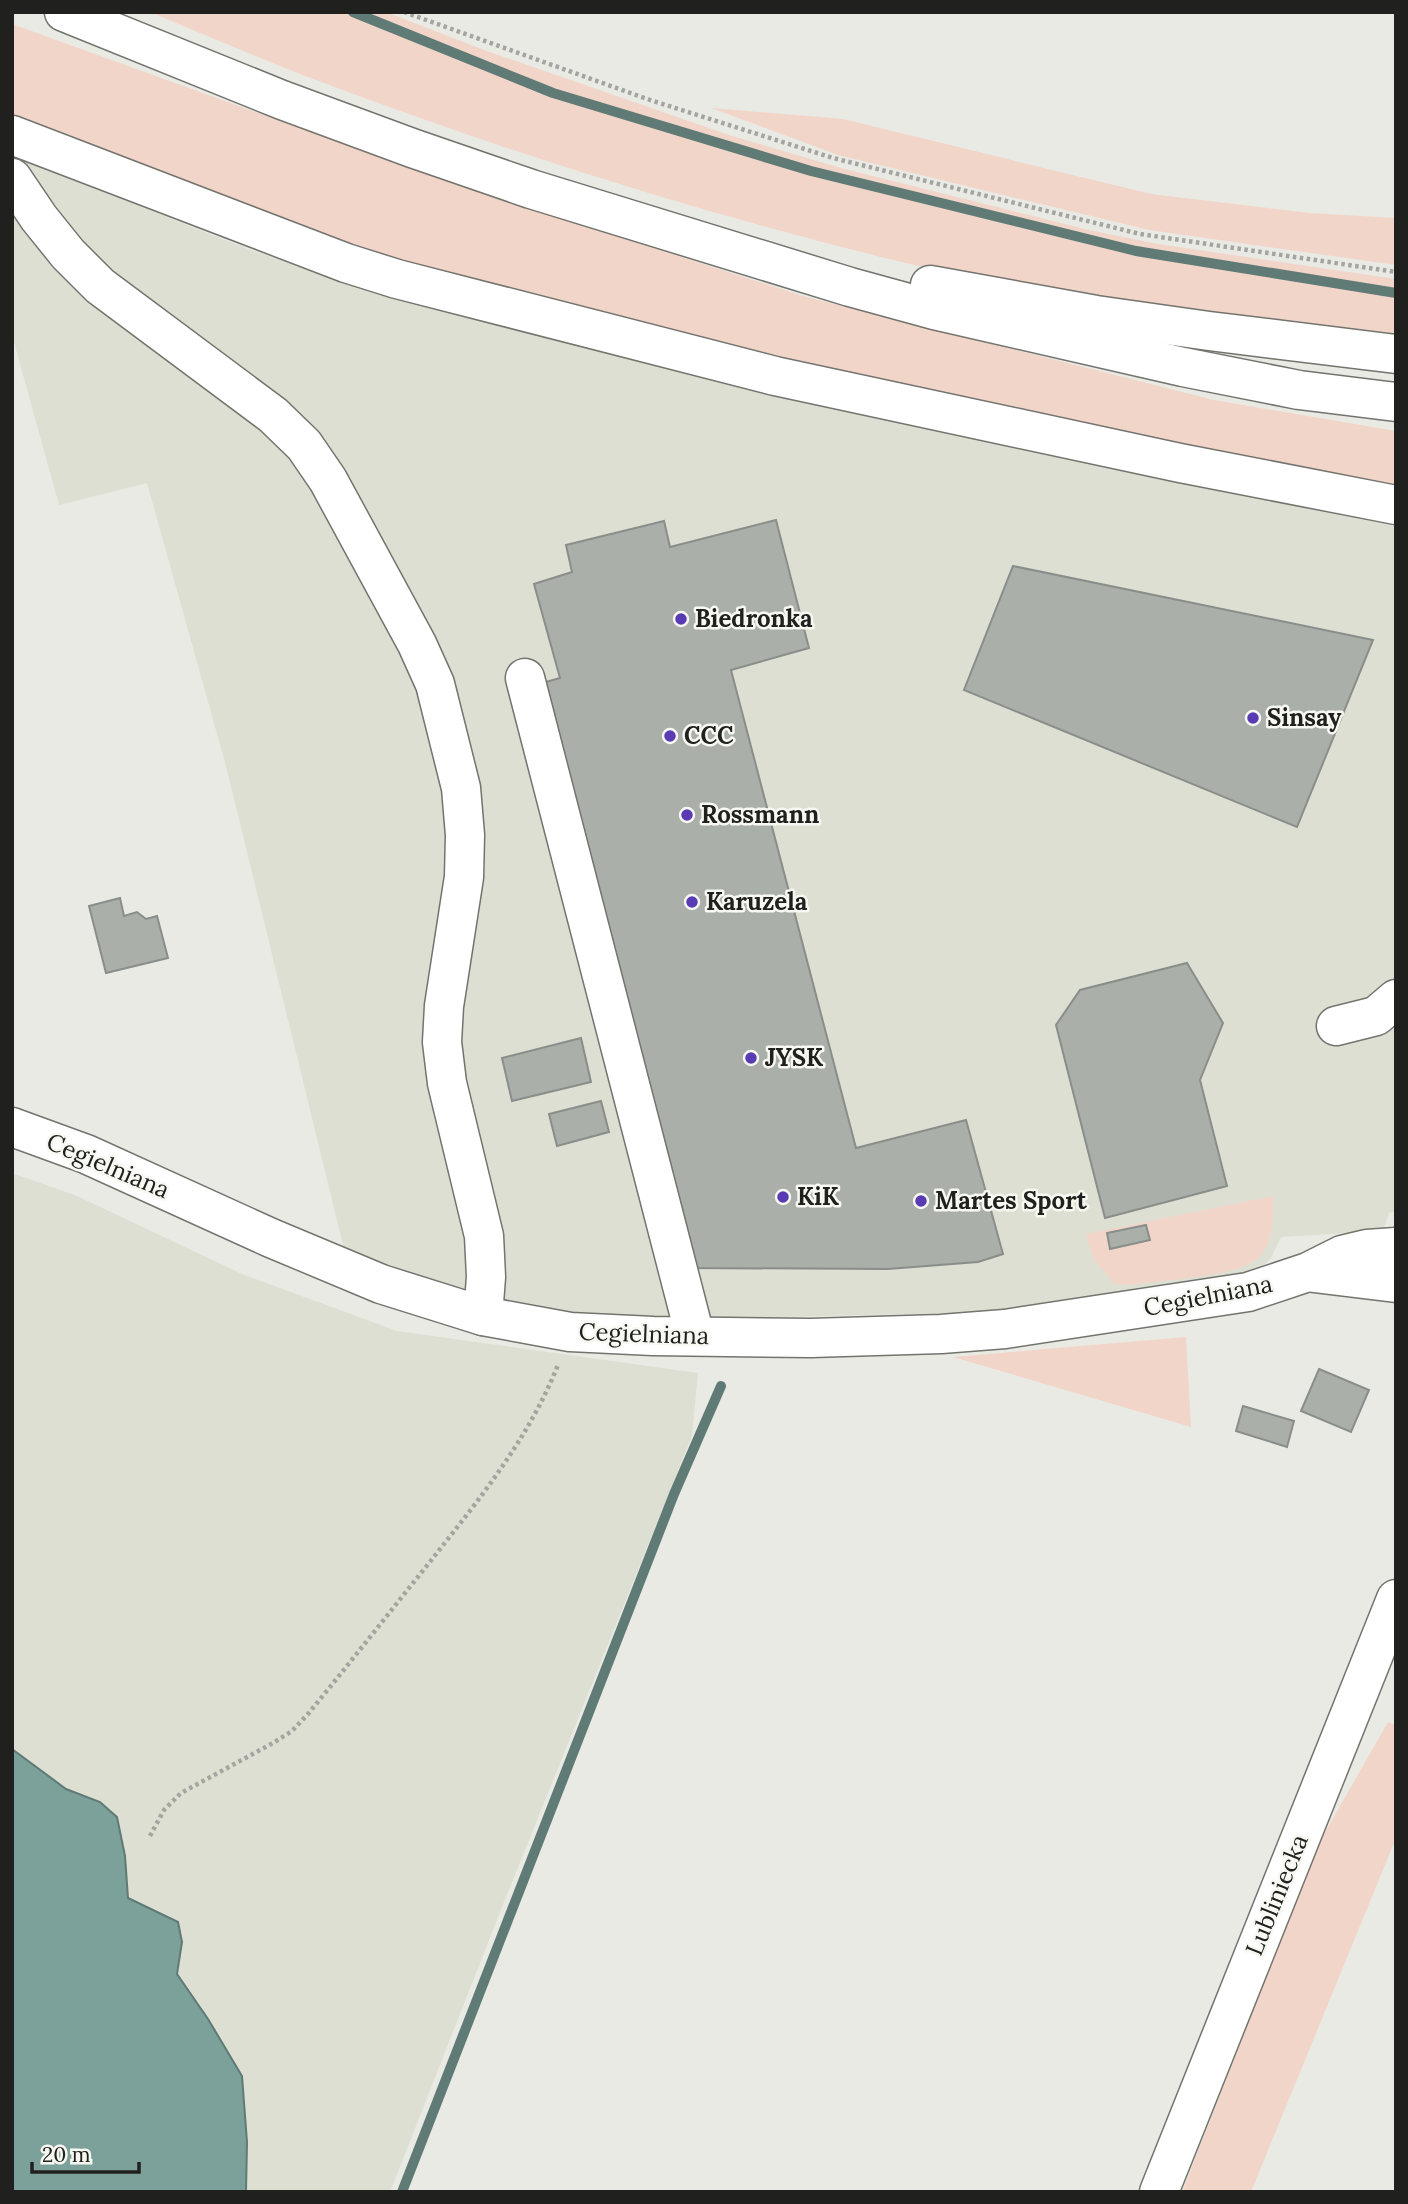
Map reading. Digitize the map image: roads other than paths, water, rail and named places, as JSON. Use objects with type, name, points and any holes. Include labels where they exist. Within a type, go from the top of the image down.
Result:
[{"type":"main road","points":[[64,12],[282,100],[411,148],[544,193],[850,287],[934,310],[1170,365],[1299,390],[1396,402]]},
{"type":"main road","points":[[12,135],[346,263],[397,279],[775,376],[1180,463],[1396,505]]},
{"type":"main road","points":[[12,178],[68,254],[100,286],[273,415],[304,444],[328,480],[417,643],[435,684],[461,788],[465,835],[464,877],[444,1006],[442,1042],[447,1083],[484,1236],[486,1267],[483,1316]]},
{"type":"main road","points":[[773,262],[850,271],[1209,331],[1396,354]]},
{"type":"main road","points":[[525,678],[695,1336]]},
{"type":"main road","points":[[1336,1026],[1389,1011]]},
{"type":"main road","name":"Cegielniana","points":[[12,1127],[86,1154],[381,1284],[483,1316],[570,1332],[811,1338],[1005,1329],[1248,1292],[1308,1272],[1342,1255],[1367,1249],[1396,1247]]},
{"type":"main road","name":"Cegielniana","points":[[1308,1272],[1341,1274],[1396,1283]]},
{"type":"main road","name":"Lubliniecka","points":[[1159,2192],[1396,1599]]},
{"type":"water","points":[[12,1749],[66,1789],[100,1802],[117,1817],[125,1856],[128,1898],[178,1922],[182,1942],[177,1974],[242,2076],[247,2142],[246,2192],[12,2192]]},
{"type":"waterway","points":[[353,12],[553,93],[811,171],[1136,251],[1396,293]]},
{"type":"waterway","points":[[402,2192],[674,1494],[721,1386]]},
{"type":"place","name":"Biedronka","points":[[681,619]]},
{"type":"place","name":"Sinsay","points":[[1253,718]]},
{"type":"place","name":"CCC","points":[[670,736]]},
{"type":"place","name":"Rossmann","points":[[687,815]]},
{"type":"place","name":"Karuzela","points":[[692,902]]},
{"type":"place","name":"JYSK","points":[[751,1058]]},
{"type":"place","name":"KiK","points":[[783,1197]]},
{"type":"place","name":"Martes Sport","points":[[921,1201]]}]
